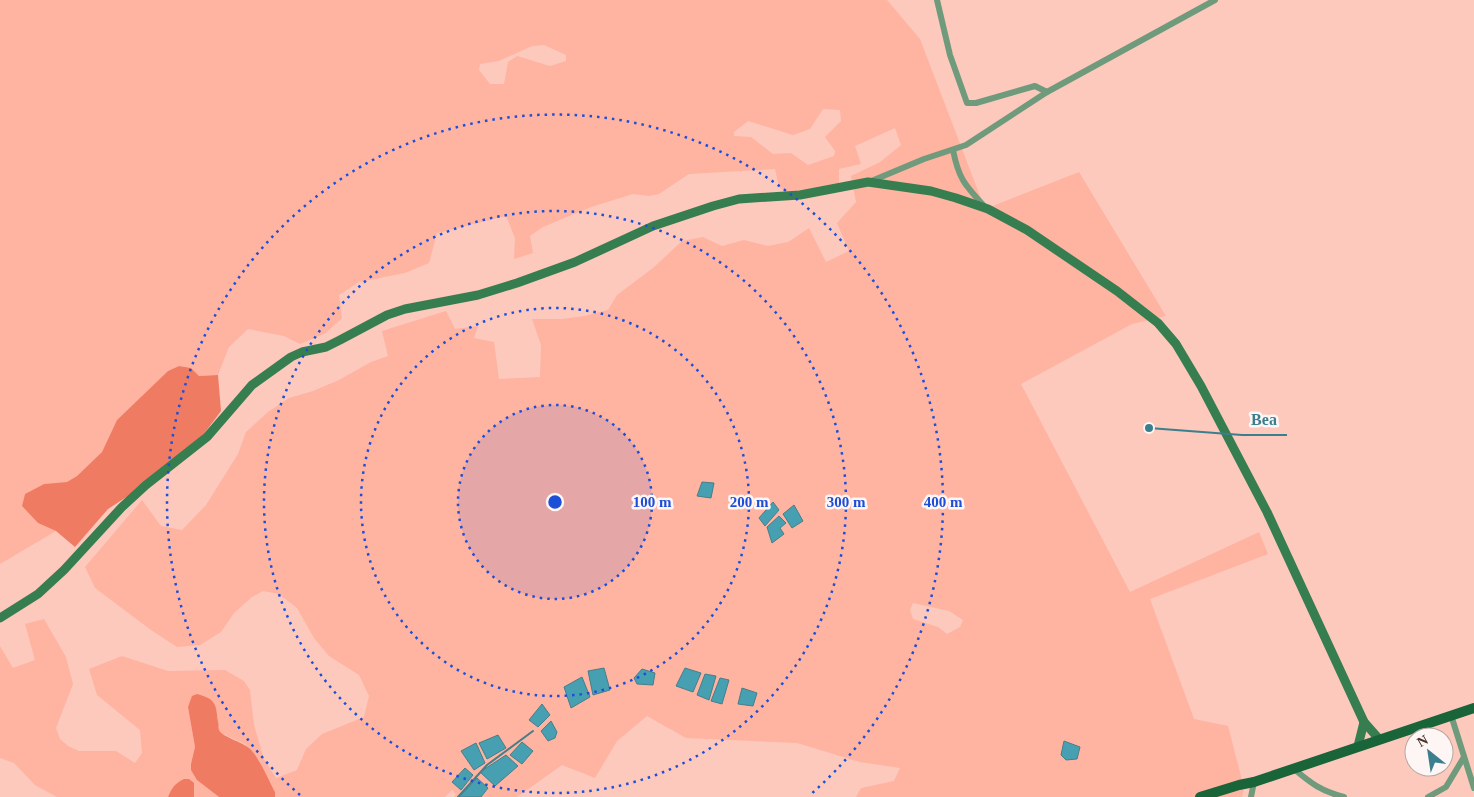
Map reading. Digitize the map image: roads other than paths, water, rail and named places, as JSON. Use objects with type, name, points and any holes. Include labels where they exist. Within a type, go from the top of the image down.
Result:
[{"type":"main road","points":[[1200,797],[1254,782],[1474,708]]},
{"type":"street","points":[[937,0],[950,56],[968,103],[976,103],[1035,86],[1047,92]]},
{"type":"street","points":[[0,618],[38,594],[64,570],[122,507],[146,485],[207,437],[252,386],[291,357],[302,352],[326,347],[387,315],[405,309],[478,295],[517,283],[575,262],[653,226],[713,206],[739,200],[800,195],[868,182],[966,145],[1047,92],[1215,0]]},
{"type":"street","points":[[953,150],[956,166],[964,184],[988,210]]},
{"type":"street","points":[[868,182],[931,191],[988,210],[1027,230],[1117,291],[1158,323],[1176,344],[1201,386],[1267,512],[1364,722],[1379,740]]},
{"type":"street","points":[[1451,715],[1474,788]]},
{"type":"street","points":[[1358,746],[1364,722]]},
{"type":"street","points":[[1428,797],[1446,786],[1464,757]]},
{"type":"street","points":[[1294,769],[1313,784],[1329,793],[1344,797]]},
{"type":"street","points":[[1251,797],[1254,782]]},
{"type":"water","points":[[702,482],[714,483],[711,498],[697,496]]},
{"type":"water","points":[[773,502],[779,510],[765,526],[759,518]]},
{"type":"water","points":[[794,505],[803,521],[792,528],[783,514]]},
{"type":"water","points":[[779,516],[786,523],[780,528],[784,534],[772,543],[767,527]]},
{"type":"water","points":[[604,668],[610,690],[593,695],[588,671]]},
{"type":"water","points":[[685,668],[701,673],[693,692],[676,686]]},
{"type":"water","points":[[642,669],[655,673],[653,685],[637,684],[634,678]]},
{"type":"water","points":[[705,674],[716,676],[709,700],[697,695]]},
{"type":"water","points":[[582,677],[590,697],[571,708],[564,687]]},
{"type":"water","points":[[720,678],[729,680],[722,704],[711,701]]},
{"type":"water","points":[[742,688],[757,693],[753,706],[738,704]]},
{"type":"water","points":[[542,704],[550,715],[538,727],[529,720]]},
{"type":"water","points":[[551,721],[557,732],[555,738],[548,741],[541,731]]},
{"type":"water","points":[[498,735],[506,748],[487,759],[479,743]]},
{"type":"water","points":[[1064,741],[1080,747],[1077,759],[1066,760],[1061,755]]},
{"type":"water","points":[[522,742],[533,751],[522,764],[510,755]]},
{"type":"water","points":[[476,743],[485,763],[474,770],[461,751]]},
{"type":"water","points":[[506,755],[518,766],[495,786],[480,772]]},
{"type":"water","points":[[465,768],[473,775],[461,790],[452,782]]},
{"type":"water","points":[[477,778],[488,788],[481,797],[459,797]]},
{"type":"waterway","points":[[458,797],[487,765],[533,731]]},
{"type":"place","name":"Bea","points":[[1149,428]]}]
